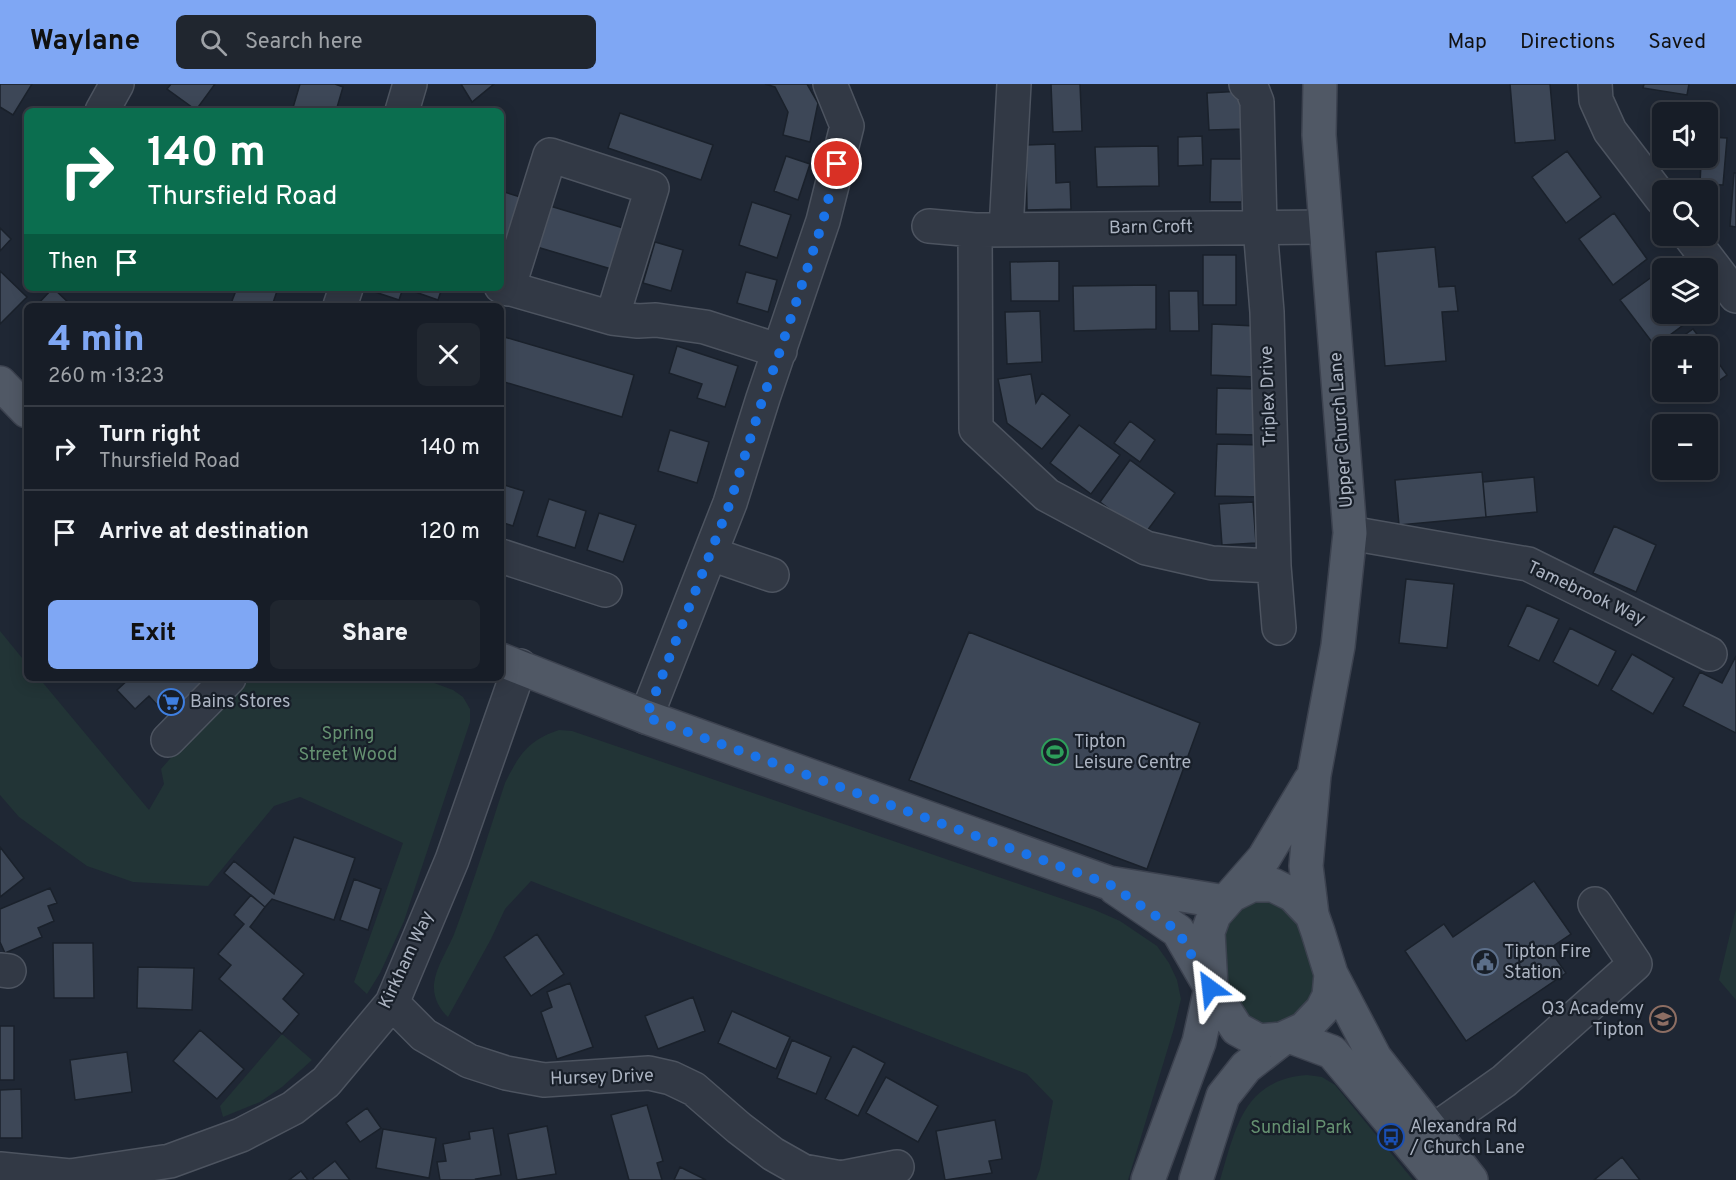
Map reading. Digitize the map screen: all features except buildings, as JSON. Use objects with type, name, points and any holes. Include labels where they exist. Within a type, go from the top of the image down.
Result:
[{"type":"main road","name":"Upper Church Lane","points":[[1312,915],[1306,866],[1314,774],[1338,646],[1350,533],[1319,135],[1320,84]]},
{"type":"main road","points":[[0,383],[24,408]]},
{"type":"main road","points":[[510,663],[646,717],[1109,884],[1229,898]]},
{"type":"main road","name":"Upper Church Lane","points":[[1229,898],[1264,858],[1314,774]]},
{"type":"main road","points":[[1109,884],[1178,931],[1210,988],[1237,1029],[1259,1041],[1286,1037],[1332,1052],[1440,1180]]},
{"type":"main road","points":[[1148,1180],[1199,1042],[1210,988],[1208,932],[1214,915],[1229,898],[1252,885],[1273,885],[1293,895],[1312,915],[1331,974],[1375,1058],[1471,1180]]},
{"type":"main road","points":[[1196,1180],[1223,1096],[1246,1067],[1286,1037],[1304,1029],[1322,1011],[1329,996],[1331,974]]},
{"type":"street","points":[[104,108],[117,84]]},
{"type":"street","points":[[403,108],[410,84]]},
{"type":"street","points":[[646,717],[730,503],[823,221],[847,126],[830,84]]},
{"type":"street","points":[[1014,84],[990,230],[976,429],[1047,495],[1146,548],[1212,563],[1274,566]]},
{"type":"street","name":"Triplex Drive","points":[[1246,84],[1252,89],[1257,102],[1260,227],[1267,312],[1274,566],[1278,628]]},
{"type":"street","points":[[1595,84],[1596,100],[1610,131],[1652,186]]},
{"type":"street","points":[[612,318],[652,188],[550,155],[505,288],[612,318],[638,321],[656,320],[705,327],[780,351]]},
{"type":"street","name":"Barn Croft","points":[[929,226],[990,230],[1326,227]]},
{"type":"street","points":[[1698,246],[1736,296]]},
{"type":"street","name":"Tamebrook Way","points":[[1350,533],[1528,564],[1710,654]]},
{"type":"street","points":[[711,554],[772,575]]},
{"type":"street","points":[[504,566],[605,590]]},
{"type":"street","name":"Kirkham Way","points":[[0,1169],[70,1178],[170,1161],[241,1135],[292,1108],[326,1082],[392,1003],[452,860],[510,663]]},
{"type":"street","points":[[168,740],[226,681]]},
{"type":"street","points":[[1433,1131],[1504,1081],[1635,964],[1594,904]]},
{"type":"street","name":"Hursey Drive","points":[[392,1003],[424,1035],[469,1061],[506,1073],[544,1080],[649,1073],[671,1078],[694,1089],[773,1155],[803,1171],[841,1179],[897,1167]]},
{"type":"green space","name":"Spring Street Wood","points":[[0,631],[24,660],[24,681],[42,681],[149,810],[164,784],[161,769],[238,681],[429,681],[453,690],[463,697],[470,709],[470,722],[404,921],[380,973],[367,994],[354,982],[403,843],[300,797],[274,806],[208,886],[133,882],[87,866],[19,817],[0,795]]},
{"type":"green space","points":[[559,730],[572,731],[1095,910],[1120,921],[1157,946],[1177,980],[1181,999],[1128,1180],[1036,1180],[1053,1101],[1027,1074],[531,881],[505,909],[448,1017],[436,998],[435,977],[463,911],[505,783],[515,764],[532,744]]},
{"type":"green space","points":[[1261,898],[1293,908],[1319,983],[1316,995],[1286,1025],[1251,1024],[1229,1002],[1219,951],[1229,916],[1238,908]]},
{"type":"green space","points":[[1736,909],[1736,1000],[1719,980]]},
{"type":"green space","points":[[282,1034],[312,1060],[282,1087],[260,1102],[223,1117],[220,1106]]},
{"type":"green space","name":"Sundial Park","points":[[1307,1075],[1322,1077],[1335,1085],[1413,1180],[1220,1180],[1238,1125],[1256,1097],[1269,1086],[1286,1079]]},
{"type":"place","name":"Bains Stores","points":[[171,702]]},
{"type":"place","name":"Tipton Leisure Centre","points":[[1055,752]]},
{"type":"place","name":"Tipton Fire Station","points":[[1485,962]]},
{"type":"place","name":"Q3 Academy Tipton","points":[[1663,1019]]},
{"type":"place","name":"Alexandra Rd / Church Lane","points":[[1391,1137]]},
{"type":"route","points":[[837,164],[823,221],[730,503],[646,717],[1109,884],[1178,931],[1210,988]]}]
